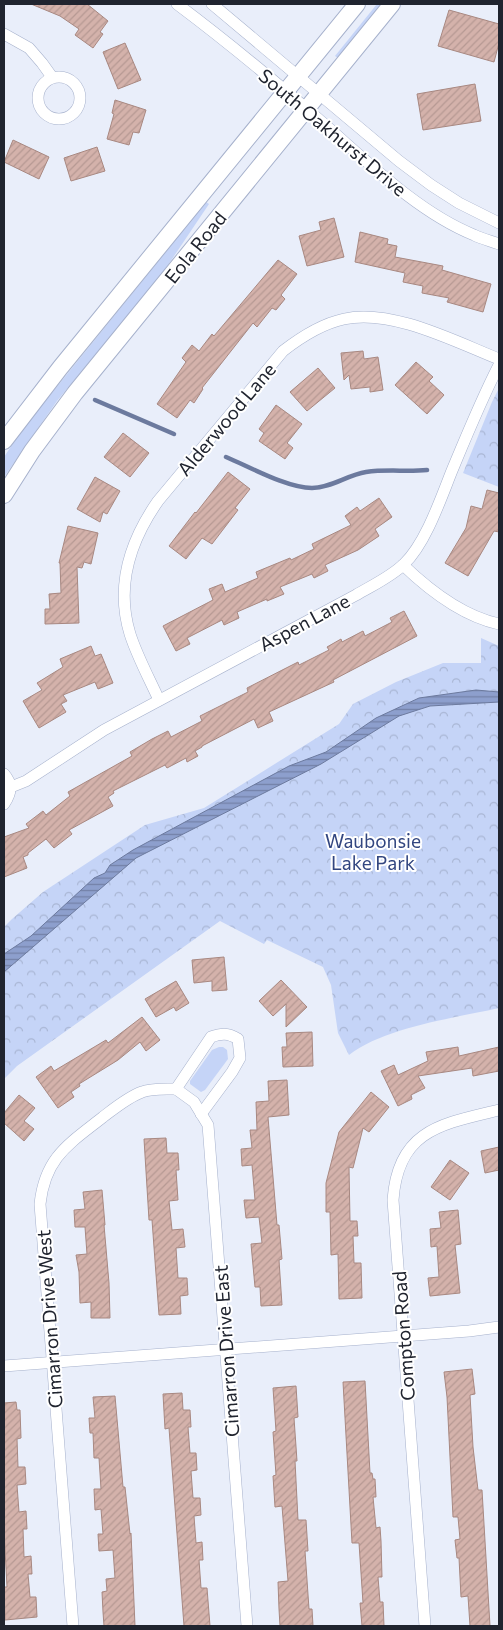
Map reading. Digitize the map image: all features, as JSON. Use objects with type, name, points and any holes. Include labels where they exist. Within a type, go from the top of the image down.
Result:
[{"type":"main road","name":"Eola Road","points":[[4,441],[60,368],[357,4]]},
{"type":"main road","name":"Eola Road","points":[[4,495],[32,451],[70,401],[392,4]]},
{"type":"street","name":"South Oakhurst Drive","points":[[177,4],[286,90],[365,160],[416,201],[439,217],[474,235],[499,244]]},
{"type":"street","name":"South Oakhurst Drive","points":[[212,4],[431,185],[459,203],[499,223]]},
{"type":"street","points":[[4,34],[29,48],[42,62],[52,78]]},
{"type":"street","name":"Alderwood Lane","points":[[159,700],[134,646],[126,618],[124,594],[126,570],[136,537],[158,501],[283,351],[300,338],[333,322],[346,318],[368,317],[410,324],[499,359]]},
{"type":"street","name":"Aspen Lane","points":[[11,787],[26,781],[78,746],[159,700],[362,591],[403,565],[416,550],[437,508],[474,415],[499,365]]},
{"type":"street","points":[[403,565],[423,584],[442,598],[484,620],[499,624]]},
{"type":"street","points":[[4,774],[9,780],[11,787],[10,796],[4,804]]},
{"type":"street","points":[[176,1089],[211,1038],[220,1034],[230,1034],[238,1039],[240,1058],[201,1114]]},
{"type":"street","name":"Cimarron Drive East","points":[[176,1089],[194,1102],[208,1125],[247,1626]]},
{"type":"street","name":"Cimarron Drive West","points":[[73,1626],[40,1204],[41,1192],[49,1171],[62,1149],[133,1096],[143,1091],[176,1089]]},
{"type":"street","name":"Compton Road","points":[[426,1626],[393,1200],[394,1183],[400,1166],[415,1141],[439,1126],[499,1110]]},
{"type":"street","points":[[4,1366],[404,1336],[499,1327]]},
{"type":"green space","points":[[377,4],[382,4],[338,58],[335,56]]},
{"type":"green space","points":[[206,202],[209,204],[164,271],[57,401],[4,477],[4,457],[22,430]]},
{"type":"green space","points":[[499,388],[499,487],[463,473]]},
{"type":"green space","name":"Waubonsie Lake Park","points":[[481,638],[499,646],[499,1008],[401,1030],[364,1045],[349,1055],[338,1033],[331,985],[323,967],[267,940],[264,944],[220,921],[17,1066],[4,1079],[4,927],[12,919],[43,892],[145,825],[204,808],[339,724],[353,704],[396,682],[443,663],[481,663]]},
{"type":"green space","points":[[219,1047],[227,1050],[228,1059],[205,1090],[201,1092],[190,1084],[190,1081],[212,1050]]},
{"type":"shaded area","points":[[476,690],[499,692],[499,702],[430,706],[399,716],[321,764],[136,858],[4,972],[4,954],[31,936],[94,878],[105,873],[110,865],[133,850],[289,766],[326,752],[376,718],[419,698]]},
{"type":"building","points":[[31,4],[87,4],[108,21],[100,32],[103,34],[93,48],[75,35],[79,29],[60,16]]},
{"type":"building","points":[[449,10],[499,24],[499,43],[494,62],[438,46]]},
{"type":"building","points":[[125,43],[141,80],[118,89],[103,52]]},
{"type":"building","points":[[475,84],[481,121],[423,130],[417,94]]},
{"type":"building","points":[[115,100],[146,110],[139,133],[133,132],[129,145],[107,139],[114,114],[112,113]]},
{"type":"building","points":[[13,140],[49,157],[39,179],[4,162]]},
{"type":"building","points":[[97,147],[105,171],[71,181],[64,158]]},
{"type":"building","points":[[334,218],[344,257],[307,266],[299,236],[321,230],[319,222]]},
{"type":"building","points":[[360,232],[388,239],[387,244],[397,246],[395,257],[443,266],[442,270],[491,284],[483,312],[447,302],[449,298],[422,293],[423,286],[403,282],[405,273],[355,262]]},
{"type":"building","points":[[278,260],[297,274],[281,295],[285,299],[276,310],[272,308],[257,327],[253,323],[202,388],[194,403],[190,400],[177,418],[157,404],[186,362],[182,358],[192,345],[199,351]]},
{"type":"building","points":[[363,351],[364,359],[378,357],[383,390],[370,392],[370,387],[351,389],[349,375],[344,380],[341,353]]},
{"type":"building","points":[[416,362],[433,377],[429,381],[444,395],[427,414],[395,385]]},
{"type":"building","points":[[318,368],[335,388],[307,411],[290,392]]},
{"type":"building","points":[[276,405],[302,424],[287,443],[293,448],[285,459],[259,441],[264,433],[259,429]]},
{"type":"building","points":[[123,433],[149,453],[130,477],[104,457]]},
{"type":"building","points":[[228,472],[250,489],[235,508],[238,510],[212,544],[202,538],[186,559],[169,546]]},
{"type":"building","points":[[95,477],[120,491],[107,514],[103,512],[100,522],[77,509]]},
{"type":"building","points":[[487,490],[499,493],[499,532],[494,531],[468,576],[445,563],[466,528],[471,506],[482,509]]},
{"type":"building","points":[[379,498],[392,517],[375,529],[379,536],[358,550],[325,565],[328,571],[314,578],[312,574],[280,587],[284,594],[237,612],[239,618],[224,625],[222,620],[187,638],[190,644],[176,651],[163,626],[213,600],[209,589],[222,584],[225,592],[258,578],[256,572],[290,558],[291,560],[314,549],[312,544],[351,525],[345,516],[357,507],[360,511]]},
{"type":"building","points":[[68,526],[98,533],[91,564],[84,562],[82,568],[77,567],[79,623],[45,624],[45,609],[50,609],[49,594],[61,593],[59,563]]},
{"type":"building","points":[[404,611],[417,636],[333,680],[334,682],[269,712],[273,721],[258,728],[254,719],[202,746],[195,751],[198,756],[187,762],[186,758],[167,768],[165,765],[113,791],[114,793],[108,797],[113,806],[69,830],[72,834],[54,848],[46,839],[28,855],[23,857],[27,868],[4,877],[4,837],[29,828],[26,824],[43,811],[46,815],[70,796],[68,792],[132,756],[130,752],[152,739],[168,731],[171,737],[202,721],[200,716],[248,692],[247,688],[298,662],[299,665],[329,650],[327,647],[341,639],[342,642],[363,631],[365,636],[392,622],[390,618]]},
{"type":"building","points":[[91,646],[95,656],[101,654],[113,683],[98,689],[95,682],[63,695],[67,701],[61,704],[66,712],[39,728],[23,701],[42,690],[37,683],[63,667],[60,659]]},
{"type":"building","points":[[224,957],[227,990],[212,991],[212,981],[194,983],[192,960]]},
{"type":"building","points":[[281,980],[307,1007],[286,1027],[286,1004],[273,1016],[259,1001]]},
{"type":"building","points":[[176,981],[189,1003],[176,1011],[174,1007],[156,1017],[145,999]]},
{"type":"building","points":[[142,1017],[160,1040],[146,1051],[140,1042],[118,1060],[79,1084],[80,1086],[71,1092],[74,1097],[58,1108],[36,1077],[51,1066],[54,1071],[106,1040],[108,1043]]},
{"type":"building","points":[[312,1032],[313,1066],[283,1067],[282,1047],[287,1047],[286,1033]]},
{"type":"building","points":[[458,1047],[459,1056],[499,1047],[499,1071],[473,1076],[472,1068],[418,1076],[425,1088],[411,1095],[412,1099],[398,1106],[381,1071],[394,1065],[398,1075],[428,1061],[426,1052]]},
{"type":"building","points":[[287,1080],[289,1115],[268,1117],[277,1225],[279,1225],[282,1259],[279,1260],[282,1305],[261,1306],[260,1287],[255,1287],[251,1244],[262,1243],[259,1217],[246,1218],[244,1200],[255,1200],[252,1165],[242,1166],[241,1149],[252,1148],[250,1130],[257,1130],[256,1102],[269,1101],[268,1081]]},
{"type":"building","points":[[371,1092],[389,1107],[369,1132],[363,1128],[353,1168],[349,1167],[350,1221],[357,1221],[358,1236],[353,1236],[354,1263],[361,1263],[362,1298],[339,1299],[338,1254],[331,1255],[330,1212],[326,1212],[326,1183],[339,1132]]},
{"type":"building","points":[[19,1095],[35,1108],[24,1121],[34,1129],[24,1141],[4,1123],[4,1113]]},
{"type":"building","points":[[166,1138],[167,1153],[178,1153],[179,1170],[176,1170],[178,1200],[169,1201],[172,1230],[183,1229],[185,1247],[176,1248],[178,1278],[187,1278],[188,1295],[180,1296],[181,1314],[159,1315],[152,1220],[149,1220],[144,1139]]},
{"type":"building","points":[[499,1147],[499,1170],[485,1173],[481,1151]]},
{"type":"building","points":[[450,1160],[469,1173],[450,1200],[431,1187]]},
{"type":"building","points":[[102,1190],[110,1318],[91,1318],[91,1302],[80,1303],[79,1272],[76,1255],[87,1254],[85,1227],[75,1227],[74,1210],[85,1209],[83,1192]]},
{"type":"building","points":[[458,1210],[461,1244],[455,1245],[460,1293],[430,1296],[428,1278],[439,1277],[437,1246],[431,1247],[430,1229],[441,1228],[439,1212]]},
{"type":"building","points":[[472,1369],[475,1394],[470,1395],[473,1447],[478,1490],[482,1490],[490,1626],[470,1626],[468,1596],[461,1597],[459,1558],[457,1558],[455,1540],[460,1539],[458,1517],[453,1517],[444,1372]]},
{"type":"building","points":[[365,1381],[370,1473],[372,1473],[373,1479],[375,1479],[376,1497],[373,1497],[376,1528],[380,1527],[382,1577],[378,1577],[380,1602],[383,1602],[384,1626],[362,1626],[360,1603],[363,1603],[359,1543],[352,1543],[343,1382]]},
{"type":"building","points":[[296,1386],[298,1417],[294,1418],[298,1520],[306,1520],[308,1551],[305,1551],[309,1609],[312,1609],[313,1626],[280,1626],[278,1582],[288,1581],[282,1506],[275,1507],[273,1476],[276,1475],[273,1432],[276,1431],[273,1388]]},
{"type":"building","points":[[182,1393],[183,1410],[190,1410],[191,1427],[188,1427],[190,1453],[196,1453],[197,1470],[191,1471],[193,1498],[200,1498],[201,1515],[194,1516],[196,1543],[202,1542],[203,1560],[199,1560],[201,1588],[207,1588],[210,1626],[184,1626],[169,1428],[165,1429],[163,1394]]},
{"type":"building","points":[[115,1396],[123,1487],[125,1487],[131,1533],[135,1626],[104,1626],[102,1592],[107,1591],[106,1579],[115,1578],[113,1550],[99,1551],[98,1534],[103,1534],[101,1509],[95,1510],[94,1489],[101,1489],[99,1458],[94,1458],[93,1433],[90,1433],[89,1418],[95,1418],[93,1397]]},
{"type":"building","points":[[16,1402],[17,1410],[20,1410],[21,1438],[17,1439],[18,1467],[25,1467],[26,1484],[17,1485],[19,1512],[26,1511],[27,1529],[23,1529],[24,1557],[31,1556],[32,1574],[28,1574],[30,1597],[36,1597],[37,1617],[5,1620],[4,1587],[7,1587],[4,1531],[4,1403]]},
{"type":"waterway","points":[[95,400],[174,434]]},
{"type":"waterway","points":[[226,457],[291,485],[312,488],[326,486],[366,472],[427,470]]}]
